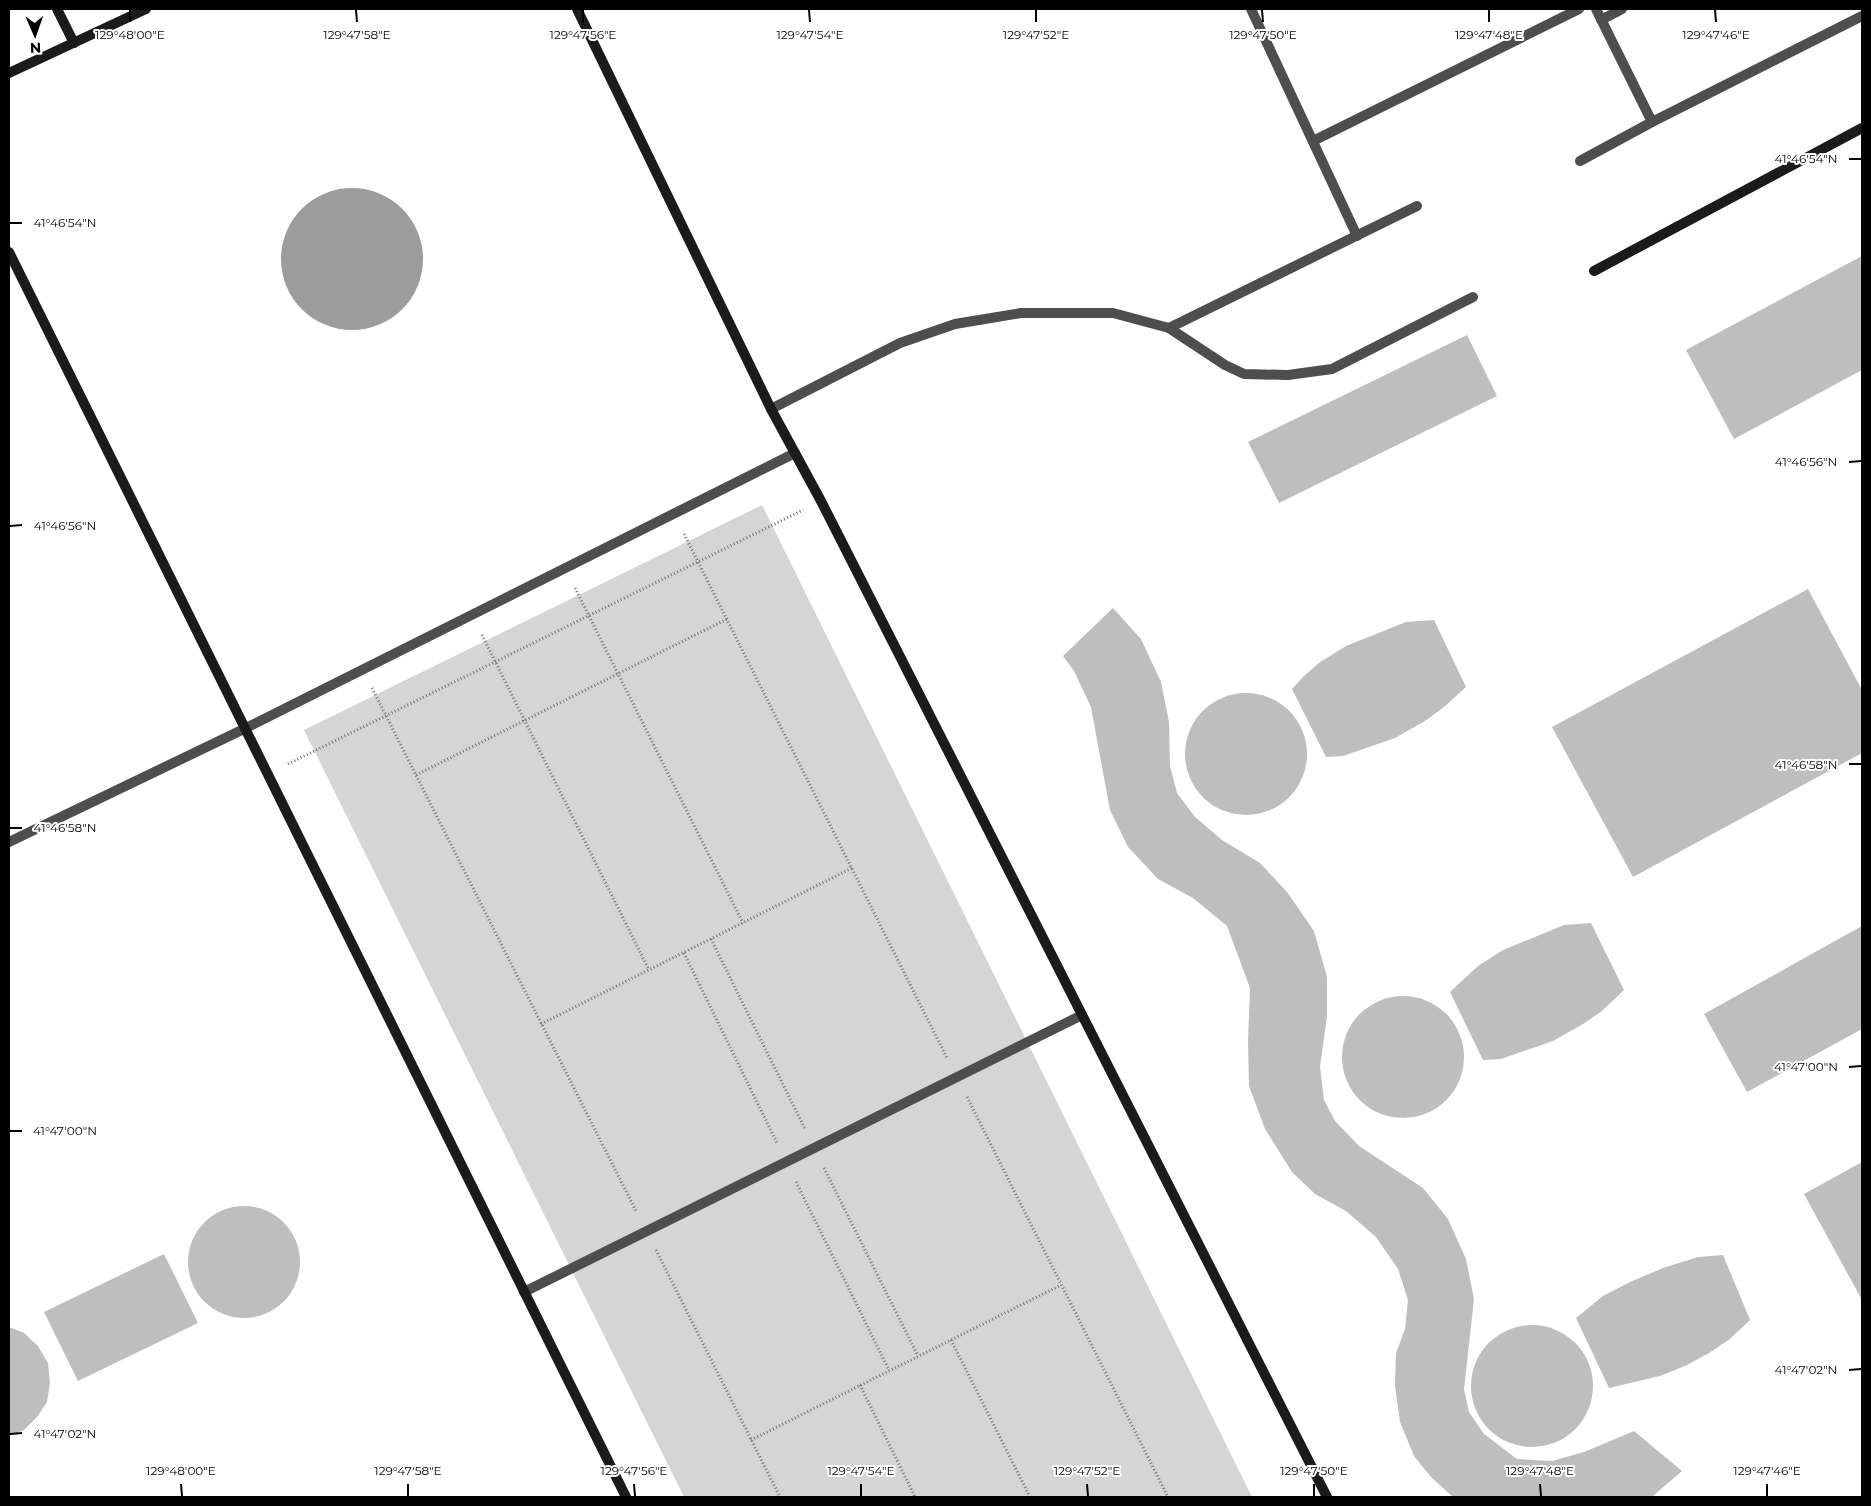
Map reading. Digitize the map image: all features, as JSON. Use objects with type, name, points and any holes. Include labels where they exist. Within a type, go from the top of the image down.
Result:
[{"type":"street","points":[[57,9],[74,43]]},
{"type":"street","points":[[9,73],[146,9]]},
{"type":"street","points":[[577,9],[772,409],[821,501],[1327,1497]]},
{"type":"street","points":[[1251,9],[1358,236]]},
{"type":"street","points":[[1313,141],[1579,9]]},
{"type":"street","points":[[1596,9],[1652,122]]},
{"type":"street","points":[[1601,20],[1622,9]]},
{"type":"street","points":[[1580,161],[1652,122],[1862,16]]},
{"type":"street","points":[[1594,271],[1862,128]]},
{"type":"street","points":[[1169,328],[1417,206]]},
{"type":"street","points":[[9,252],[626,1497]]},
{"type":"street","points":[[772,409],[900,343],[955,324],[1020,313],[1113,313],[1169,328],[1244,374],[1288,375],[1332,369],[1473,297]]},
{"type":"street","points":[[9,842],[246,728],[795,452]]},
{"type":"street","points":[[524,1292],[1082,1015]]},
{"type":"path","points":[[268,774],[821,501]]},
{"type":"path","points":[[674,513],[1168,1497]]},
{"type":"path","points":[[565,567],[743,923]]},
{"type":"path","points":[[472,614],[649,970]]},
{"type":"path","points":[[416,775],[728,619]]},
{"type":"path","points":[[363,669],[780,1497]]},
{"type":"path","points":[[541,1024],[852,868]]},
{"type":"path","points":[[751,1440],[1061,1285]]},
{"type":"path","points":[[951,1340],[1030,1497]]},
{"type":"path","points":[[860,1385],[915,1497]]},
{"type":"shaded area","points":[[352,188],[379,194],[391,200],[402,209],[411,220],[417,232],[423,259],[417,286],[411,298],[402,309],[391,318],[379,324],[352,330],[325,324],[313,318],[302,309],[293,298],[287,286],[281,259],[287,232],[293,220],[302,209],[313,200],[325,194]]},
{"type":"shaded area","points":[[762,505],[1252,1497],[684,1497],[304,730]]},
{"type":"building","points":[[1862,256],[1862,370],[1734,439],[1686,350]]},
{"type":"building","points":[[1467,335],[1497,396],[1279,503],[1248,442]]},
{"type":"building","points":[[1808,589],[1862,690],[1862,753],[1633,877],[1552,727]]},
{"type":"building","points":[[1113,608],[1141,639],[1161,682],[1169,722],[1170,766],[1177,793],[1195,817],[1222,840],[1260,863],[1287,892],[1314,931],[1327,977],[1327,1016],[1320,1067],[1324,1100],[1335,1121],[1359,1146],[1423,1188],[1448,1219],[1466,1259],[1474,1299],[1464,1389],[1469,1412],[1484,1434],[1517,1459],[1552,1461],[1584,1452],[1634,1431],[1682,1471],[1653,1496],[1453,1497],[1431,1477],[1414,1456],[1400,1422],[1395,1386],[1396,1353],[1405,1329],[1408,1300],[1398,1269],[1376,1237],[1346,1211],[1315,1194],[1292,1172],[1265,1129],[1249,1086],[1250,988],[1227,926],[1193,898],[1158,879],[1128,847],[1110,810],[1091,707],[1074,671],[1063,656]]},
{"type":"building","points":[[1434,620],[1466,687],[1425,721],[1395,738],[1343,756],[1326,757],[1292,689],[1320,662],[1346,646],[1406,622]]},
{"type":"building","points":[[1246,693],[1258,694],[1269,698],[1280,703],[1289,711],[1297,720],[1302,731],[1306,742],[1306,766],[1302,777],[1297,788],[1289,797],[1280,805],[1269,810],[1258,814],[1246,815],[1234,814],[1223,810],[1212,805],[1203,797],[1195,788],[1190,777],[1186,766],[1185,754],[1186,742],[1190,731],[1195,720],[1203,711],[1212,703],[1223,698],[1234,694]]},
{"type":"building","points":[[1591,923],[1624,990],[1602,1011],[1553,1041],[1501,1059],[1483,1060],[1450,992],[1478,966],[1503,950],[1564,925]]},
{"type":"building","points":[[1862,926],[1862,1029],[1747,1092],[1704,1014]]},
{"type":"building","points":[[1403,996],[1415,997],[1426,1001],[1437,1006],[1446,1014],[1454,1023],[1459,1034],[1463,1045],[1463,1069],[1459,1080],[1454,1091],[1446,1100],[1437,1108],[1426,1113],[1415,1117],[1403,1118],[1391,1117],[1380,1113],[1369,1108],[1360,1100],[1352,1091],[1347,1080],[1343,1069],[1342,1057],[1343,1045],[1347,1034],[1352,1023],[1360,1014],[1369,1006],[1380,1001],[1391,997]]},
{"type":"building","points":[[1862,1162],[1862,1300],[1804,1194]]},
{"type":"building","points":[[244,1206],[255,1207],[265,1211],[283,1223],[295,1241],[299,1251],[299,1273],[295,1283],[283,1301],[265,1313],[255,1317],[244,1318],[233,1317],[223,1313],[205,1301],[193,1283],[189,1273],[188,1262],[189,1251],[193,1241],[205,1223],[223,1211],[233,1207]]},
{"type":"building","points":[[164,1254],[198,1323],[78,1381],[44,1312]]},
{"type":"building","points":[[1723,1255],[1750,1320],[1730,1339],[1685,1366],[1660,1376],[1609,1388],[1576,1318],[1603,1296],[1630,1282],[1663,1268],[1698,1257]]},
{"type":"building","points":[[1532,1325],[1544,1326],[1555,1330],[1566,1335],[1575,1343],[1583,1352],[1588,1363],[1592,1374],[1592,1398],[1588,1409],[1583,1420],[1575,1429],[1566,1437],[1555,1442],[1544,1446],[1532,1447],[1520,1446],[1509,1442],[1498,1437],[1489,1429],[1481,1420],[1476,1409],[1472,1398],[1471,1386],[1472,1374],[1476,1363],[1481,1352],[1489,1343],[1498,1335],[1509,1330],[1520,1326]]},
{"type":"building","points":[[9,1327],[24,1333],[38,1346],[48,1363],[50,1383],[47,1402],[37,1417],[24,1430],[9,1436]]}]
